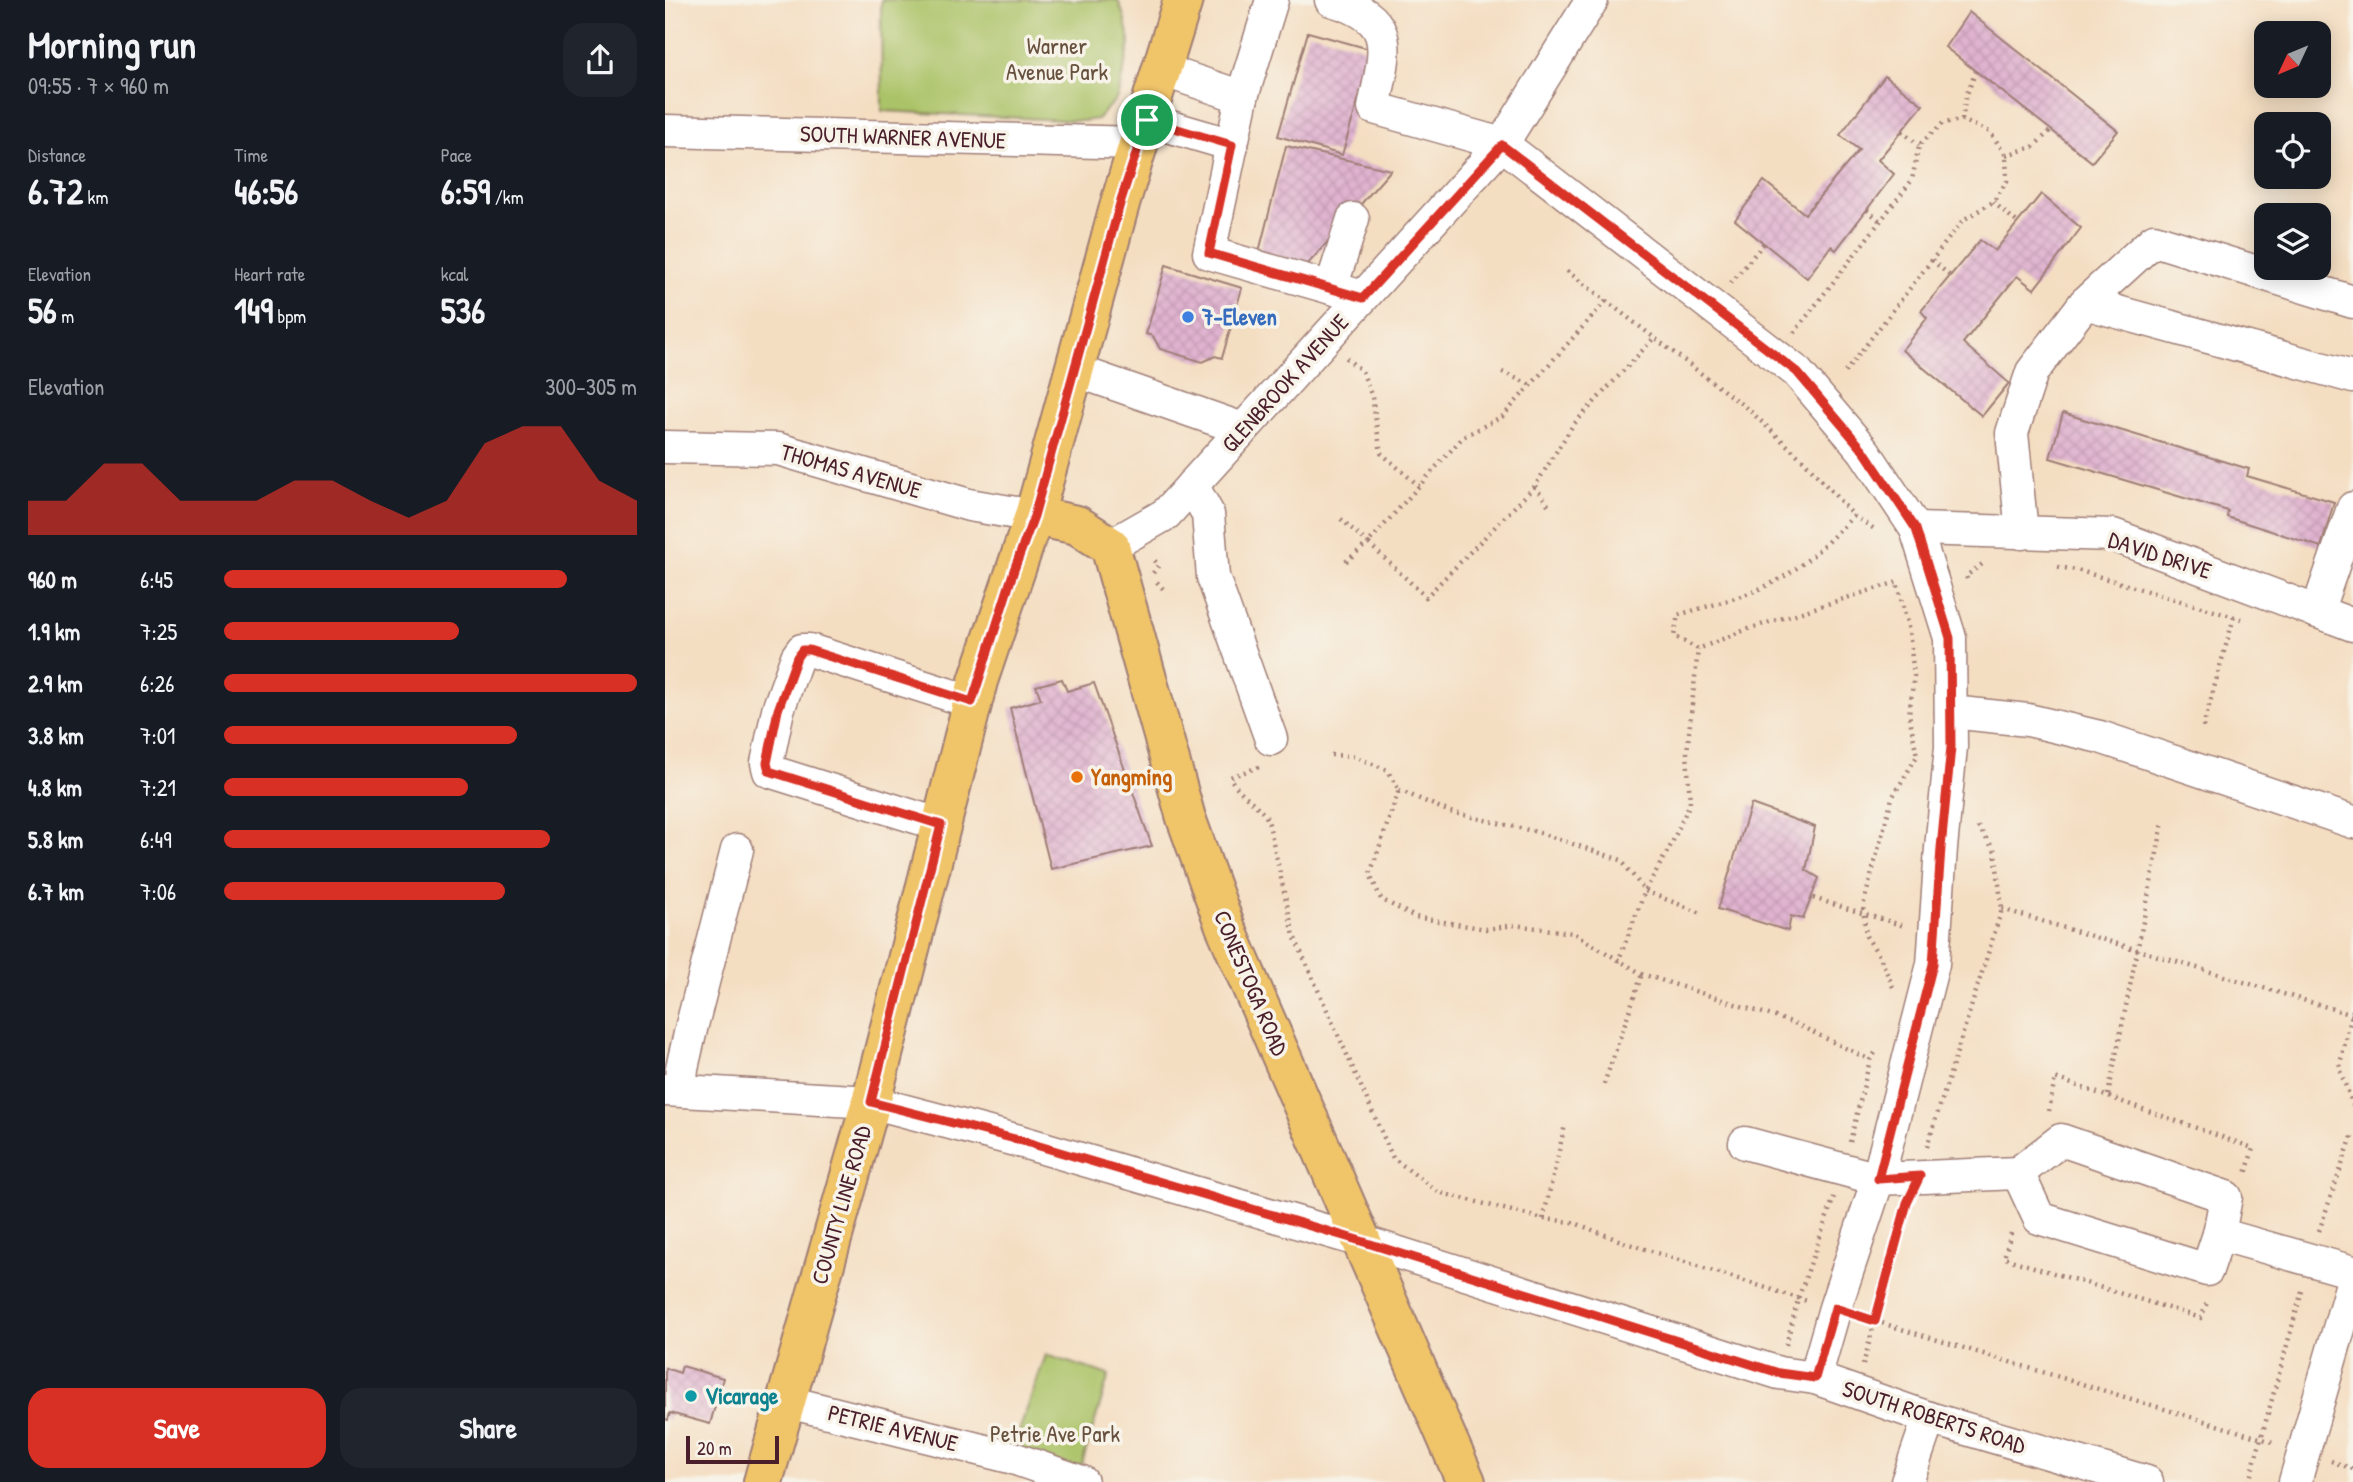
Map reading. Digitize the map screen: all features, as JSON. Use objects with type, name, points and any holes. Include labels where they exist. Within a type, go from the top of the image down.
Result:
[{"type":"main road","name":"COUNTY LINE ROAD","points":[[763,1482],[871,1102],[972,702],[1034,516],[1121,200],[1162,70],[1178,4]]},
{"type":"main road","points":[[1034,516],[1077,525],[1110,546]]},
{"type":"main road","name":"CONESTOGA ROAD","points":[[1110,546],[1186,818],[1225,926],[1466,1482]]},
{"type":"street","points":[[1272,0],[1242,97],[1209,253],[1363,298]]},
{"type":"street","points":[[1331,0],[1364,12],[1374,21],[1381,33],[1383,60],[1374,108],[1502,145],[1797,372],[1864,451],[1916,529],[1950,638],[1951,747],[1933,964],[1878,1179],[1815,1378]]},
{"type":"street","name":"GLENBROOK AVENUE","points":[[1110,546],[1166,514],[1502,145],[1592,0]]},
{"type":"street","points":[[1162,70],[1242,97]]},
{"type":"street","name":"SOUTH WARNER AVENUE","points":[[665,131],[1144,132],[1232,145]]},
{"type":"street","points":[[1331,288],[1353,219]]},
{"type":"street","points":[[2022,533],[2012,433],[2032,372],[2085,303],[2154,240],[2353,302]]},
{"type":"street","points":[[2085,303],[2353,377]]},
{"type":"street","points":[[1074,370],[1243,429]]},
{"type":"street","name":"THOMAS AVENUE","points":[[665,447],[778,449],[969,505],[1034,516]]},
{"type":"street","points":[[1192,485],[1208,514],[1213,577],[1271,739]]},
{"type":"street","points":[[2317,612],[2353,508]]},
{"type":"street","name":"DAVID DRIVE","points":[[1916,529],[2113,535],[2353,625]]},
{"type":"street","points":[[941,825],[769,771],[767,763],[778,710],[802,650],[972,702]]},
{"type":"street","points":[[1951,712],[2028,720],[2100,737],[2353,822]]},
{"type":"street","points":[[672,1090],[682,1068],[737,850]]},
{"type":"street","name":"SOUTH ROBERTS ROAD","points":[[672,1090],[871,1102],[1019,1140],[1361,1241],[1779,1373],[1815,1378],[1929,1418],[2147,1482]]},
{"type":"street","points":[[1745,1143],[1878,1179],[2018,1172],[2061,1140],[2226,1197],[2219,1234],[2207,1269],[2039,1218],[2018,1172]]},
{"type":"street","points":[[2219,1234],[2353,1272]]},
{"type":"street","points":[[2295,1482],[2353,1280]]},
{"type":"street","name":"PETRIE AVENUE","points":[[784,1401],[1010,1457],[1083,1482]]},
{"type":"street","points":[[1906,1482],[1929,1418]]},
{"type":"path","points":[[1962,120],[1966,96],[1976,71]]},
{"type":"path","points":[[1793,334],[1912,180],[1919,145],[1943,123],[1962,120],[1990,132],[2006,155],[2007,181],[1993,202],[1963,220],[1842,376]]},
{"type":"path","points":[[2006,155],[2033,147],[2051,130]]},
{"type":"path","points":[[1902,131],[1919,145]]},
{"type":"path","points":[[1993,202],[2018,223]]},
{"type":"path","points":[[1867,210],[1880,221]]},
{"type":"path","points":[[1730,285],[1764,243]]},
{"type":"path","points":[[1932,260],[1950,276]]},
{"type":"path","points":[[1567,271],[1749,410],[1804,461],[1854,516],[1875,529],[1882,538]]},
{"type":"path","points":[[1343,564],[1368,543],[1463,436],[1503,416],[1606,301]]},
{"type":"path","points":[[1341,519],[1426,597],[1535,486],[1573,425],[1654,338]]},
{"type":"path","points":[[1341,353],[1362,371],[1372,397],[1381,453],[1419,486]]},
{"type":"path","points":[[1502,372],[1531,385]]},
{"type":"path","points":[[1535,486],[1551,509]]},
{"type":"path","points":[[1698,649],[1674,636],[1678,615],[1737,597],[1781,578],[1799,567],[1854,516]]},
{"type":"path","points":[[1895,570],[1909,631],[1914,676],[1909,714],[1917,756],[1892,798],[1863,906],[1866,936],[1880,957],[1896,996]]},
{"type":"path","points":[[1698,649],[1745,630],[1897,582]]},
{"type":"path","points":[[2203,727],[2234,617]]},
{"type":"path","points":[[1618,962],[1645,891],[1671,845],[1690,803],[1688,752],[1698,649]]},
{"type":"path","points":[[1271,739],[1279,760],[1230,777],[1262,810],[1268,820],[1294,936],[1393,1158],[1438,1192],[1543,1219],[1572,1222],[1626,1243],[1798,1299],[2261,1438],[2353,1469]]},
{"type":"path","points":[[1331,755],[1353,756],[1387,770],[1399,790],[1450,812],[1537,832],[1621,860],[1645,891],[1701,912]]},
{"type":"path","points":[[1399,790],[1370,874],[1381,900],[1415,917],[1486,929],[1515,925],[1573,933],[1642,974],[1794,1023],[1870,1060]]},
{"type":"path","points":[[2108,1095],[2163,823]]},
{"type":"path","points":[[1813,898],[1935,935]]},
{"type":"path","points":[[2002,909],[2352,1013],[2339,1068],[2353,1105]]},
{"type":"path","points":[[1604,1084],[1642,974]]},
{"type":"path","points":[[1779,1373],[1798,1299],[1843,1170],[1870,1060],[1882,1044]]},
{"type":"path","points":[[1543,1219],[1565,1125]]},
{"type":"path","points":[[1854,1393],[1907,1203],[1920,1176]]},
{"type":"path","points":[[2013,1227],[2004,1258],[2201,1318],[2210,1295]]},
{"type":"path","points":[[2249,1482],[2304,1284]]},
{"type":"green space","name":"Warner Avenue Park","points":[[881,0],[1118,0],[1130,44],[1117,98],[1097,119],[1083,121],[882,111]]},
{"type":"green space","name":"Petrie Ave Park","points":[[1046,1355],[1109,1375],[1077,1480],[1010,1457]]},
{"type":"building","points":[[1969,12],[2118,131],[2092,162],[1945,47]]},
{"type":"building","points":[[1308,32],[1373,50],[1342,155],[1278,136]]},
{"type":"building","points":[[1885,76],[1923,105],[1878,160],[1894,174],[1836,250],[1831,246],[1807,278],[1735,220],[1764,181],[1805,214],[1859,150],[1840,135]]},
{"type":"building","points":[[1286,146],[1391,170],[1308,264],[1259,252]]},
{"type":"building","points":[[2041,194],[2081,228],[2034,289],[2017,276],[1963,343],[2009,383],[1982,416],[1902,350],[1927,318],[1921,311],[1980,240],[1995,251]]},
{"type":"building","points":[[1166,265],[1242,288],[1222,358],[1215,356],[1203,362],[1160,349],[1153,336],[1146,334]]},
{"type":"building","points":[[2063,413],[2249,469],[2247,476],[2334,502],[2321,547],[2227,517],[2228,511],[2050,458]]},
{"type":"building","name":"Yangming","points":[[1062,679],[1067,691],[1094,683],[1152,846],[1051,869],[1010,708],[1041,699],[1036,686]]},
{"type":"building","points":[[1751,804],[1815,827],[1806,870],[1819,878],[1803,919],[1791,916],[1788,931],[1718,909]]},
{"type":"building","name":"Vicarage","points":[[682,1366],[723,1378],[710,1424],[670,1413],[668,1420],[665,1419],[665,1368],[680,1373]]},
{"type":"place","name":"7-Eleven","points":[[1188,317]]},
{"type":"place","name":"Yangming","points":[[1077,777]]},
{"type":"place","name":"Vicarage","points":[[691,1396]]},
{"type":"route","points":[[1147,120],[1232,145],[1209,253],[1363,298],[1502,145],[1797,372],[1864,451],[1916,529],[1950,638],[1951,747],[1933,964],[1878,1179],[1920,1176],[1907,1203],[1875,1321],[1835,1308],[1815,1378],[1779,1373],[1361,1241],[1019,1140],[871,1102],[941,825],[769,771],[767,763],[778,710],[802,650],[972,702],[1034,516],[1121,200],[1147,120]]}]
